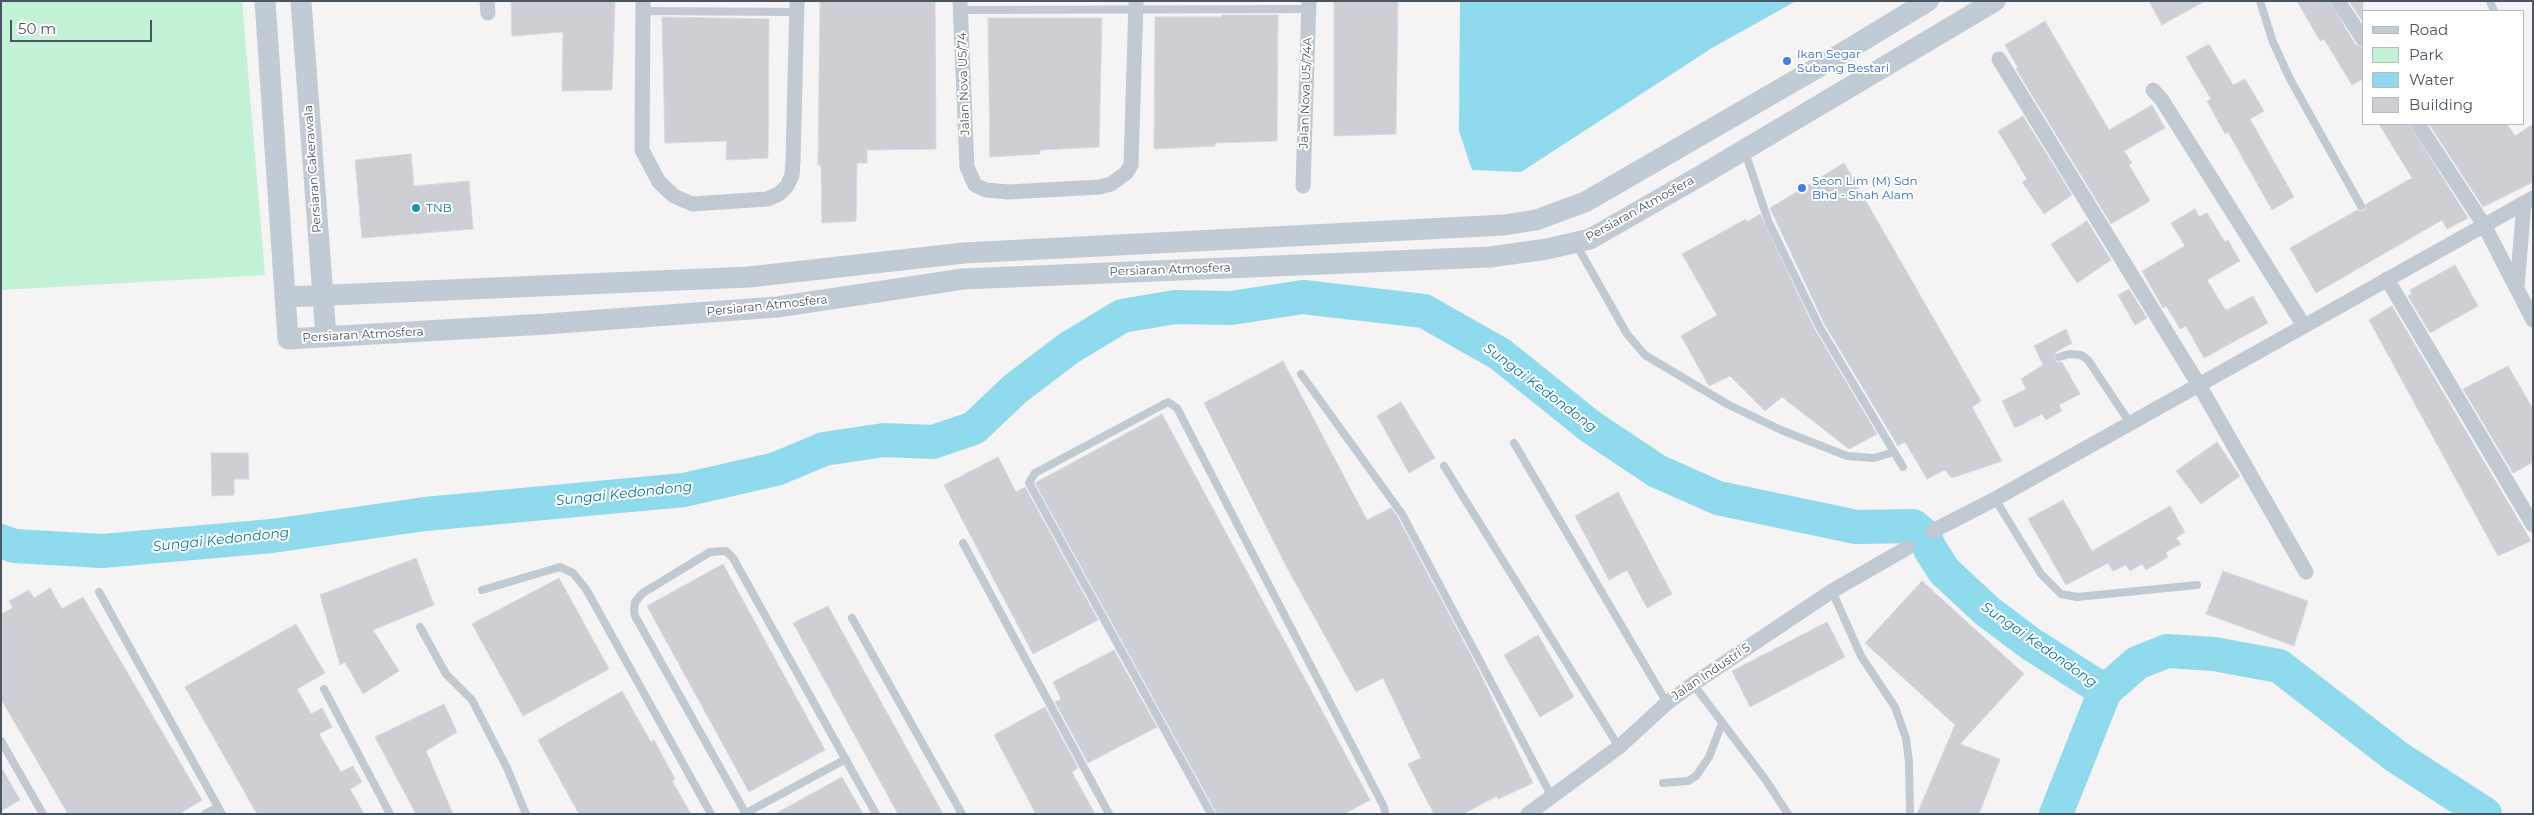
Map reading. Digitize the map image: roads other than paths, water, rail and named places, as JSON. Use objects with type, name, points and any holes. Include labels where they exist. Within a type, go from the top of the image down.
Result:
[{"type":"street","points":[[265,1],[285,297],[682,278],[749,277],[964,254],[1504,225],[1536,220],[1584,202],[1829,61],[1928,1]]},
{"type":"street","name":"Persiaran Cakerawala","points":[[301,1],[326,337]]},
{"type":"street","name":"Persiaran Atmosfera","points":[[285,297],[288,339],[546,324],[777,307],[963,279],[1490,257],[1547,249],[1590,239],[1995,1]]},
{"type":"street","points":[[2338,1],[2362,37]]},
{"type":"street","name":"Jalan Nova U5/74A","points":[[1303,186],[1308,5]]},
{"type":"street","points":[[643,6],[642,150],[659,182],[674,196],[692,204],[767,199],[779,194],[787,186],[792,175],[793,161],[797,7]]},
{"type":"street","name":"Jalan Nova U5/74","points":[[960,6],[967,167],[975,185],[986,190],[1008,192],[1100,187],[1111,184],[1126,173],[1130,165],[1136,6]]},
{"type":"street","points":[[1999,59],[2198,385],[2306,572]]},
{"type":"street","points":[[2153,90],[2162,100],[2304,326]]},
{"type":"street","points":[[2419,125],[2484,225],[2533,320]]},
{"type":"street","points":[[1933,531],[1994,499],[2528,200]]},
{"type":"street","points":[[2517,289],[2528,200]]},
{"type":"street","points":[[2387,279],[2533,525]]},
{"type":"street","name":"Jalan Industri 5","points":[[1528,814],[1619,747],[1666,703],[1693,684],[1832,591],[1907,548]]},
{"type":"lane","points":[[2260,1],[2273,42],[2290,79],[2360,206]]},
{"type":"lane","points":[[960,6],[1308,5]]},
{"type":"lane","points":[[643,6],[797,7]]},
{"type":"lane","points":[[1744,150],[1769,222],[1820,328],[1903,467]]},
{"type":"lane","points":[[1575,243],[1628,334],[1645,355],[1727,404],[1781,430],[1839,453],[1847,456],[1874,458],[1894,452]]},
{"type":"lane","points":[[2059,357],[2069,354],[2081,355],[2088,360],[2130,423]]},
{"type":"lane","points":[[1301,374],[1402,514],[1552,797]]},
{"type":"lane","points":[[1211,814],[1029,483],[1035,473],[1168,402],[1177,408],[1384,807],[1385,814]]},
{"type":"lane","points":[[1514,443],[1666,703]]},
{"type":"lane","points":[[1444,466],[1619,747]]},
{"type":"lane","points":[[1994,499],[2041,574],[2061,594],[2077,597],[2198,585]]},
{"type":"lane","points":[[963,544],[1109,814]]},
{"type":"lane","points":[[846,759],[746,814],[635,616],[635,602],[643,593],[710,552],[726,551],[733,558],[846,759],[876,814]]},
{"type":"lane","points":[[482,590],[560,567],[573,572],[586,589],[712,814]]},
{"type":"lane","points":[[1832,591],[1862,656],[1895,707],[1906,738],[1909,762],[1910,814]]},
{"type":"lane","points":[[99,592],[220,810],[205,814]]},
{"type":"lane","points":[[852,618],[962,814]]},
{"type":"lane","points":[[420,627],[446,674],[472,700],[507,768],[526,814]]},
{"type":"lane","points":[[1693,684],[1765,779],[1788,814]]},
{"type":"lane","points":[[324,689],[390,814]]},
{"type":"lane","points":[[1663,784],[1688,781],[1696,776],[1709,757],[1722,723]]},
{"type":"lane","points":[[1,741],[43,814]]},
{"type":"water","points":[[1460,1],[1796,1],[1712,48],[1521,172],[1472,170],[1459,131]]},
{"type":"waterway","name":"Sungai Kedondong","points":[[1,541],[14,546],[102,551],[272,536],[425,514],[684,490],[776,469],[824,449],[884,440],[933,442],[974,428],[1015,389],[1069,348],[1122,316],[1175,307],[1231,308],[1303,297],[1424,311],[1500,354],[1591,427],[1657,471],[1718,498],[1856,527],[1913,526],[1924,535],[1930,549],[1944,571],[1987,611],[2031,644],[2105,691],[2137,663],[2167,651],[2214,654],[2279,666],[2397,757],[2485,814]]},
{"type":"waterway","points":[[2056,814],[2105,691]]},
{"type":"place","name":"Ikan Segar Subang Bestari","points":[[1787,61]]},
{"type":"place","name":"Seon Lim (M) Sdn Bhd - Shah Alam","points":[[1802,188]]},
{"type":"place","name":"TNB","points":[[416,208]]}]
